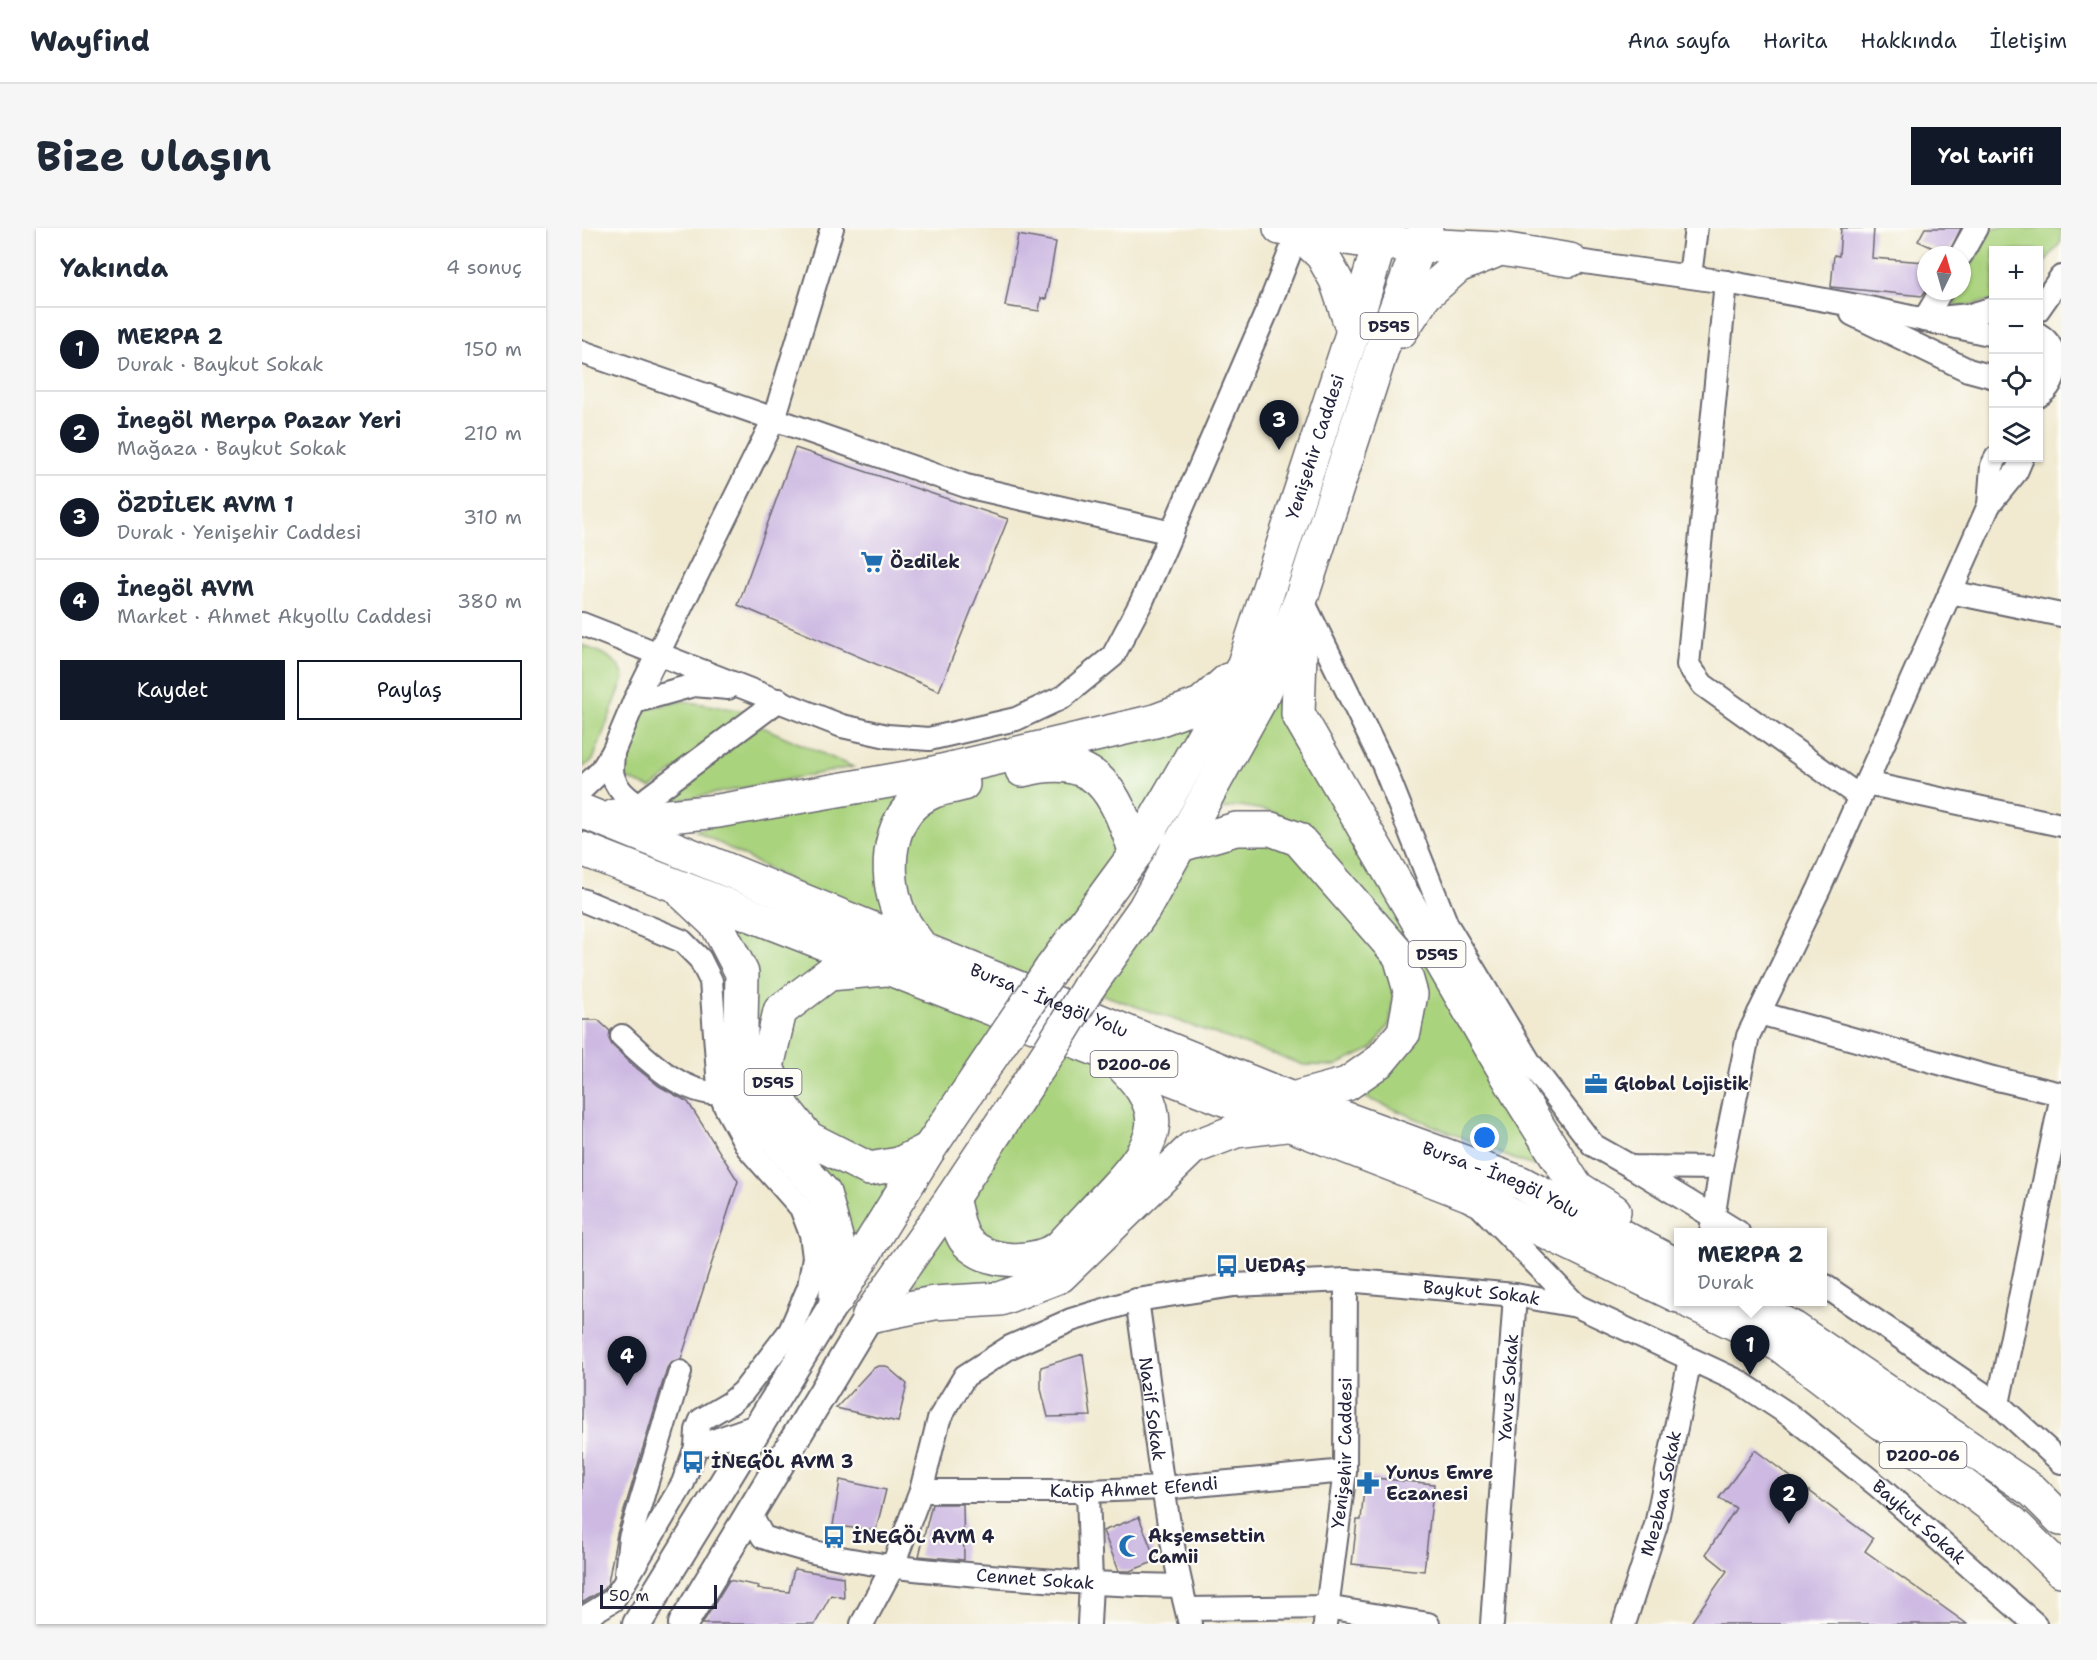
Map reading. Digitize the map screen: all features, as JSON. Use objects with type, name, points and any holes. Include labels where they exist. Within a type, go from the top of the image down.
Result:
[{"type":"highway","points":[[1455,228],[1570,260]]},
{"type":"highway","points":[[1289,230],[1381,236],[1497,238]]},
{"type":"highway","points":[[1289,230],[1322,255],[1336,280],[1353,331]]},
{"type":"highway","name":"Yenişehir Caddesi","points":[[1243,667],[1353,331],[1381,236]]},
{"type":"highway","name":"Yenişehir Caddesi","points":[[1301,599],[1390,324],[1424,237]]},
{"type":"highway","points":[[1363,408],[1398,336],[1425,295],[1458,266],[1497,238]]},
{"type":"highway","points":[[869,1316],[952,1198],[1049,1052],[1088,988],[1144,909],[1265,691],[1301,599]]},
{"type":"highway","name":"D595","points":[[1301,599],[1298,714],[1506,1073],[1576,1187],[1674,1250]]},
{"type":"highway","points":[[586,797],[653,807],[718,811],[929,774],[1155,721],[1201,704],[1243,667]]},
{"type":"highway","name":"D595","points":[[894,969],[829,974],[780,1011],[768,1067],[784,1108],[808,1138],[869,1169],[899,1164],[930,1149],[1051,969],[1136,853],[1243,667]]},
{"type":"highway","points":[[924,952],[899,914],[889,876],[891,843],[906,811],[931,792],[1046,764],[1077,767],[1104,783],[1122,814],[1136,853]]},
{"type":"highway","name":"Bursa - İnegöl Yolu","points":[[586,797],[924,952],[1292,1112],[1674,1294]]},
{"type":"highway","points":[[869,1316],[934,1303],[1000,1299],[1060,1276],[1192,1148],[1292,1112],[1347,1084],[1380,1061],[1404,1032],[1411,994],[1400,956],[1298,839],[1271,829],[1236,829],[1177,846]]},
{"type":"highway","name":"Bursa - İnegöl Yolu","points":[[582,849],[1112,1055],[1521,1183],[1674,1264]]},
{"type":"highway","points":[[673,883],[717,925],[742,973],[740,1079],[761,1122],[824,1193],[837,1241],[836,1299]]},
{"type":"highway","points":[[952,1198],[966,1241],[983,1254],[1007,1260],[1048,1255],[1059,1248],[1140,1161],[1153,1133],[1151,1104],[1136,1077],[1112,1055]]},
{"type":"highway","points":[[836,1299],[930,1149]]},
{"type":"highway","name":"D200-06","points":[[1698,1306],[1780,1345],[2012,1522],[2061,1570]]},
{"type":"highway","name":"D200-06","points":[[1752,1306],[1794,1328],[2033,1491],[2061,1519]]},
{"type":"highway","points":[[1759,1306],[1794,1328]]},
{"type":"main road","points":[[637,1624],[836,1299]]},
{"type":"main road","points":[[682,1624],[869,1316]]},
{"type":"street","points":[[586,797],[613,752],[634,702],[774,418],[832,228]]},
{"type":"street","points":[[1690,276],[1696,228]]},
{"type":"street","points":[[1966,246],[1976,228]]},
{"type":"street","points":[[582,624],[842,726],[886,736],[929,739],[1016,719],[1063,697],[1113,656],[1142,601],[1267,311],[1289,230]]},
{"type":"street","points":[[1570,260],[1726,282],[1989,334]]},
{"type":"street","points":[[2043,282],[2061,272]]},
{"type":"street","points":[[2043,303],[2061,277]]},
{"type":"street","points":[[1726,282],[1688,665],[1703,685],[1863,790],[2061,825]]},
{"type":"street","points":[[1821,300],[1968,370],[1989,376]]},
{"type":"street","points":[[1924,320],[1936,300]]},
{"type":"street","points":[[1924,320],[1970,315],[1989,309]]},
{"type":"street","points":[[2043,337],[2050,341],[2060,355],[2060,372],[2045,397]]},
{"type":"street","points":[[582,352],[966,486],[1172,533]]},
{"type":"street","points":[[1989,505],[1994,462]]},
{"type":"street","points":[[1301,599],[1383,764],[1447,925],[1537,1072],[1593,1146],[1632,1167],[1712,1225],[1720,1168],[1748,1036],[1863,790],[1989,505],[2016,472],[2020,462]]},
{"type":"street","points":[[1950,592],[2061,615]]},
{"type":"street","points":[[634,702],[694,685],[750,689]]},
{"type":"street","points":[[613,752],[613,777],[620,789],[632,802],[653,807],[779,700]]},
{"type":"street","points":[[582,900],[607,904],[682,941],[700,959],[711,981],[721,1094],[733,1124],[748,1148],[801,1208],[811,1234],[813,1269],[803,1304],[782,1343],[743,1392],[730,1403],[701,1420],[696,1447],[686,1474],[613,1600],[582,1618]]},
{"type":"street","points":[[1759,1013],[1993,1078],[2061,1094]]},
{"type":"street","points":[[621,1036],[658,1070],[699,1092],[721,1094]]},
{"type":"street","points":[[1998,1404],[2061,1100]]},
{"type":"street","points":[[1632,1167],[1720,1168]]},
{"type":"street","points":[[1468,1194],[1576,1306]]},
{"type":"street","name":"Baykut Sokak","points":[[862,1624],[875,1613],[921,1491],[939,1419],[965,1376],[1010,1347],[1071,1320],[1137,1300],[1234,1285],[1346,1280],[1515,1295],[1576,1306],[1738,1381],[1791,1416],[1880,1487],[2035,1624]]},
{"type":"street","name":"Yenişehir Caddesi","points":[[1326,1616],[1345,1471],[1346,1280]]},
{"type":"street","points":[[1827,1287],[1998,1404],[2061,1462]]},
{"type":"street","name":"Yavuz Sokak","points":[[1492,1624],[1515,1295]]},
{"type":"street","name":"Nazif Sokak","points":[[1137,1300],[1180,1586],[1189,1617]]},
{"type":"street","name":"Mezbaa Sokak","points":[[1624,1624],[1656,1526],[1690,1359]]},
{"type":"street","points":[[625,1581],[630,1538],[680,1372]]},
{"type":"street","points":[[671,1403],[699,1424]]},
{"type":"street","points":[[696,1447],[759,1425]]},
{"type":"street","points":[[653,1463],[686,1474]]},
{"type":"street","name":"Katip Ahmet Efendi","points":[[921,1491],[1088,1491],[1164,1488],[1345,1471]]},
{"type":"street","points":[[1088,1491],[1091,1584],[1089,1624]]},
{"type":"street","points":[[752,1506],[754,1521],[763,1537]]},
{"type":"street","points":[[733,1538],[748,1535],[763,1537]]},
{"type":"street","name":"Cennet Sokak","points":[[763,1537],[797,1549],[892,1568],[1091,1584],[1180,1586]]},
{"type":"street","points":[[1189,1617],[1326,1616],[1428,1624]]},
{"type":"green space","points":[[1992,228],[2061,228],[2061,242],[2043,264],[2043,246],[1989,246],[1989,301],[1954,308],[1955,300],[1971,300],[1971,266]]},
{"type":"green space","points":[[582,645],[613,660],[624,678],[593,760],[582,768]]},
{"type":"green space","points":[[1243,667],[1034,993],[924,952],[695,830],[1114,731]]},
{"type":"green space","points":[[1278,690],[1328,786],[1558,1173],[1518,1161],[1345,1089],[1424,1000],[1311,832],[1274,812],[1241,806],[1206,812]]},
{"type":"green space","points":[[683,701],[751,712],[651,788],[619,776],[635,711]]},
{"type":"green space","points":[[760,726],[853,767],[659,804]]},
{"type":"green space","points":[[1234,839],[1294,846],[1387,961],[1394,989],[1390,1023],[1372,1049],[1335,1066],[1304,1065],[1092,991],[1183,854]]},
{"type":"green space","points":[[673,883],[1019,1016],[836,1300],[761,1122],[742,972]]},
{"type":"green space","points":[[1060,1033],[1112,1055],[1153,1133],[1059,1248],[1007,1260],[958,1221]]},
{"type":"green space","points":[[943,1218],[1027,1274],[1000,1282],[902,1285]]},
{"type":"building","points":[[1841,228],[1874,228],[1872,258],[1917,261],[1917,296],[1831,287],[1834,255],[1839,256]]},
{"type":"building","points":[[1925,228],[1961,228],[1952,246],[1929,246],[1918,241]]},
{"type":"building","points":[[1018,235],[1056,242],[1046,299],[1041,298],[1039,311],[1005,306]]},
{"type":"building","name":"Özdilek","points":[[795,448],[1008,519],[939,691],[738,605]]},
{"type":"building","points":[[582,1020],[598,1020],[610,1031],[609,1039],[612,1045],[634,1066],[659,1086],[688,1102],[738,1181],[681,1359],[671,1362],[667,1368],[617,1534],[608,1583],[603,1590],[582,1603]]},
{"type":"building","points":[[1083,1354],[1091,1416],[1048,1417],[1041,1389],[1041,1367]]},
{"type":"building","points":[[886,1366],[907,1384],[898,1422],[836,1408],[872,1369]]},
{"type":"building","points":[[1755,1450],[1873,1539],[1865,1551],[1967,1624],[1690,1624],[1727,1571],[1706,1554],[1736,1508],[1719,1498]]},
{"type":"building","points":[[1365,1477],[1434,1484],[1424,1571],[1352,1564],[1357,1520],[1361,1520]]},
{"type":"building","points":[[840,1480],[886,1490],[876,1530],[833,1526]]},
{"type":"building","points":[[932,1504],[963,1504],[964,1560],[919,1556]]},
{"type":"building","name":"Akşemsettin Camii","points":[[1139,1517],[1156,1561],[1130,1571],[1119,1571],[1103,1531]]},
{"type":"building","points":[[794,1569],[843,1577],[844,1598],[831,1595],[815,1624],[702,1624],[729,1580],[759,1586],[758,1589],[789,1592]]},
{"type":"place","name":"ÖZDİLEK AVM 1","points":[[1279,450]]},
{"type":"place","name":"Özdilek","points":[[872,562]]},
{"type":"place","name":"Global Lojistik","points":[[1596,1084]]},
{"type":"place","name":"UEDAŞ","points":[[1227,1266]]},
{"type":"place","name":"MERPA 2","points":[[1750,1375]]},
{"type":"place","name":"İnegöl AVM","points":[[627,1386]]},
{"type":"place","name":"İNEGÖL AVM 3","points":[[693,1462]]},
{"type":"place","name":"Yunus Emre Eczanesi","points":[[1368,1483]]},
{"type":"place","name":"İnegöl Merpa Pazar Yeri","points":[[1789,1524]]},
{"type":"place","name":"İNEGÖL AVM 4","points":[[834,1537]]},
{"type":"place","name":"Akşemsettin Camii","points":[[1130,1546]]}]
